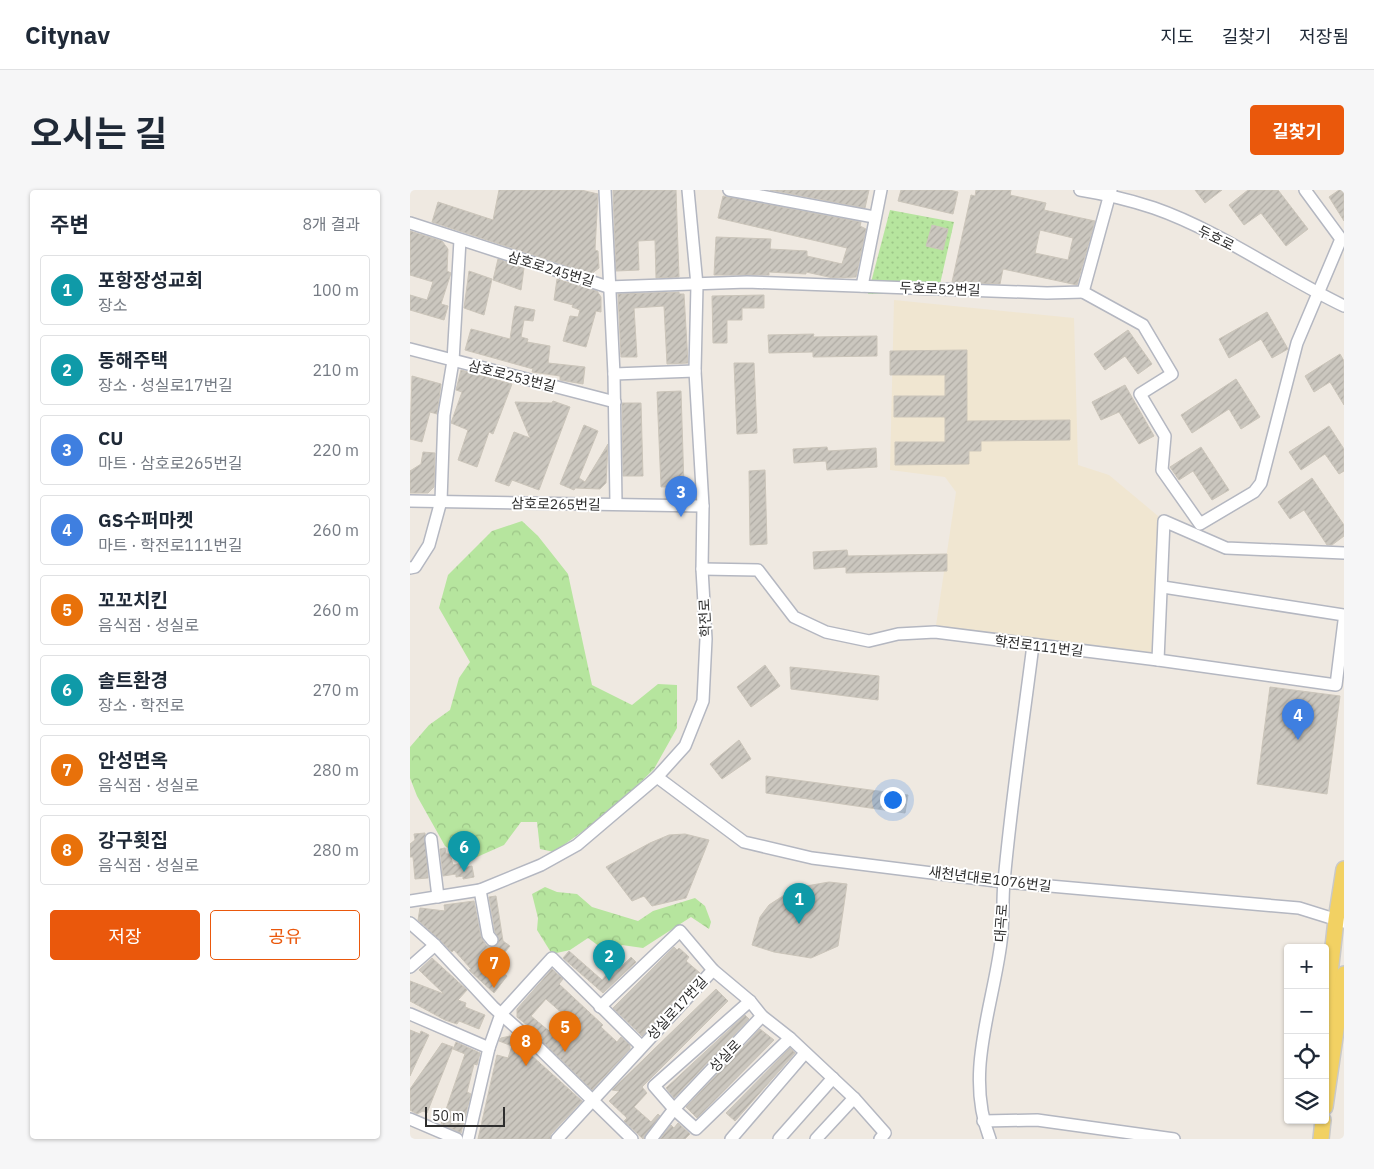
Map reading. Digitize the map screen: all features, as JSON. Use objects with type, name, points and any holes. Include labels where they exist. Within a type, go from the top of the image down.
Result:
[{"type":"main road","points":[[1329,992],[1340,921],[1344,869]]},
{"type":"main road","points":[[1329,1079],[1344,974]]},
{"type":"main road","points":[[1312,1139],[1314,1124]]},
{"type":"main road","points":[[1321,1139],[1323,1124]]},
{"type":"street","points":[[605,190],[608,286],[615,402],[616,504]]},
{"type":"street","name":"학전로","points":[[410,901],[480,890],[541,865],[577,844],[657,776],[685,746],[703,701],[706,639],[702,569],[703,506],[695,371],[696,285],[688,190]]},
{"type":"street","points":[[728,190],[874,217]]},
{"type":"street","points":[[862,286],[874,217],[881,190]]},
{"type":"street","name":"두호로","points":[[1080,190],[1110,193],[1155,209],[1225,241],[1344,306]]},
{"type":"street","points":[[1110,193],[1083,292],[1143,325],[1172,374],[1140,394],[1165,436],[1162,470],[1200,524],[1254,492],[1261,483],[1297,343],[1341,240],[1305,190]]},
{"type":"street","name":"삼호로245번길","points":[[410,223],[608,286],[696,285]]},
{"type":"street","points":[[410,568],[415,567],[429,545],[441,501],[444,415],[453,361],[460,240]]},
{"type":"street","name":"두호로52번길","points":[[696,285],[747,282],[1047,293],[1083,292]]},
{"type":"street","name":"삼호로253번길","points":[[410,349],[615,402]]},
{"type":"street","points":[[614,374],[695,371]]},
{"type":"street","name":"삼호로265번길","points":[[410,501],[703,506]]},
{"type":"street","points":[[1158,660],[1163,587],[1164,521],[1226,548],[1344,553]]},
{"type":"street","name":"학전로111번길","points":[[702,569],[758,570],[794,617],[826,632],[868,641],[898,634],[935,632],[1336,685],[1344,621]]},
{"type":"street","points":[[1163,587],[1344,615]]},
{"type":"street","name":"대곡로","points":[[990,1139],[982,1121],[980,1084],[982,1035],[1001,942],[1004,882],[1032,645]]},
{"type":"street","name":"새천년대로1076번길","points":[[657,776],[744,842],[812,858],[1004,882],[1298,908],[1340,921]]},
{"type":"street","points":[[431,839],[438,896]]},
{"type":"street","points":[[480,890],[488,935],[492,940]]},
{"type":"street","points":[[410,923],[435,945],[501,1014],[539,1048],[632,1139]]},
{"type":"street","name":"성실로17번길","points":[[641,1046],[600,1007],[680,931],[713,970],[750,1001],[762,1016]]},
{"type":"street","points":[[410,966],[435,945]]},
{"type":"street","points":[[468,1139],[489,1048],[501,1014],[552,958],[600,1007]]},
{"type":"street","name":"성실로17번길","points":[[592,1101],[713,970]]},
{"type":"street","points":[[750,1001],[654,1086],[674,1109],[696,1129],[790,1038]]},
{"type":"street","points":[[410,1014],[489,1048]]},
{"type":"street","points":[[762,1016],[790,1038],[854,1098],[885,1133],[880,1139]]},
{"type":"street","name":"성실로","points":[[651,1139],[674,1109],[762,1016]]},
{"type":"street","points":[[731,1139],[805,1053]]},
{"type":"street","points":[[779,1139],[833,1078]]},
{"type":"street","points":[[816,1139],[854,1098]]},
{"type":"street","points":[[557,1139],[592,1101]]},
{"type":"street","points":[[410,1119],[457,1139]]},
{"type":"street","points":[[982,1121],[1037,1120],[1123,1136],[1174,1139]]},
{"type":"shaded area","points":[[894,300],[1074,318],[1078,465],[1109,475],[1164,521],[1158,660],[935,632],[956,492],[945,477],[890,470]]},
{"type":"green space","points":[[890,210],[954,222],[938,293],[868,294]]},
{"type":"green space","points":[[522,521],[538,536],[568,574],[592,685],[632,705],[658,684],[677,685],[677,728],[654,769],[611,811],[554,852],[540,849],[537,822],[521,822],[504,845],[468,861],[445,846],[417,796],[410,778],[410,747],[429,725],[450,710],[459,678],[470,662],[439,608],[448,575],[492,531]]},
{"type":"green space","points":[[545,887],[557,892],[577,894],[592,907],[638,921],[653,911],[695,898],[705,906],[711,922],[709,929],[691,917],[643,948],[622,945],[615,958],[588,938],[570,950],[552,954],[537,930],[538,918],[532,894]]},
{"type":"building","points":[[499,190],[581,190],[598,194],[595,250],[598,251],[599,268],[591,274],[432,222],[438,202],[493,220]]},
{"type":"building","points":[[613,190],[676,190],[679,277],[656,278],[655,240],[638,241],[639,270],[616,271]]},
{"type":"building","points":[[770,190],[869,190],[865,208]]},
{"type":"building","points":[[901,190],[949,190],[958,192],[953,214],[898,201]]},
{"type":"building","points":[[976,190],[1011,190],[1010,195],[1046,203],[1044,210],[1095,221],[1077,285],[1003,269],[1000,284],[952,282],[971,195],[975,196]],"holes":[[[1040,230],[1073,238],[1068,260],[1035,253]]]},
{"type":"building","points":[[1195,190],[1222,190],[1205,203]]},
{"type":"building","points":[[1248,190],[1278,190],[1308,229],[1286,246],[1261,213],[1244,225],[1229,205]]},
{"type":"building","points":[[1339,190],[1344,190],[1344,221],[1329,197]]},
{"type":"building","points":[[723,196],[861,222],[860,226],[866,229],[856,277],[833,278],[806,272],[806,274],[769,272],[769,275],[714,275],[716,237],[771,239],[770,249],[807,251],[807,256],[842,264],[847,248],[718,218]]},
{"type":"building","points":[[932,225],[948,229],[943,250],[926,246]]},
{"type":"building","points":[[410,231],[442,241],[448,249],[447,271],[451,273],[441,304],[448,306],[444,320],[410,310],[410,295],[427,300],[433,282],[410,275]]},
{"type":"building","points":[[498,259],[524,268],[521,290],[493,280]]},
{"type":"building","points":[[469,271],[492,279],[484,315],[464,308]]},
{"type":"building","points":[[557,279],[597,291],[601,297],[601,312],[596,311],[586,347],[563,341],[570,316],[578,317],[580,310],[572,307],[573,305],[554,300]]},
{"type":"building","points":[[679,292],[679,294],[684,294],[688,363],[667,364],[664,306],[634,308],[637,357],[621,357],[618,294]]},
{"type":"building","points":[[764,295],[764,308],[742,308],[742,320],[727,320],[727,343],[713,343],[712,296]]},
{"type":"building","points":[[515,306],[535,310],[533,321],[524,320],[521,337],[528,339],[527,342],[550,346],[548,363],[585,367],[583,384],[560,380],[560,376],[532,372],[533,369],[465,350],[471,329],[510,339]]},
{"type":"building","points":[[1267,312],[1288,349],[1272,358],[1261,339],[1229,358],[1219,339]]},
{"type":"building","points":[[1128,330],[1152,364],[1138,374],[1125,356],[1105,370],[1094,354]]},
{"type":"building","points":[[814,334],[813,337],[877,336],[877,356],[813,357],[813,352],[769,353],[768,335]]},
{"type":"building","points":[[967,350],[967,421],[1070,420],[1070,440],[981,441],[981,451],[969,451],[969,464],[895,465],[895,442],[945,442],[945,417],[894,417],[894,396],[945,396],[945,375],[890,375],[890,351]]},
{"type":"building","points":[[1340,354],[1344,361],[1344,405],[1330,382],[1314,392],[1305,376]]},
{"type":"building","points":[[734,363],[754,363],[757,433],[737,434]]},
{"type":"building","points":[[461,370],[512,384],[493,434],[489,432],[477,467],[458,460],[468,430],[451,423],[462,392],[456,390]]},
{"type":"building","points":[[412,376],[441,384],[437,414],[430,412],[422,442],[410,439]]},
{"type":"building","points":[[1236,379],[1260,417],[1241,429],[1229,409],[1192,433],[1181,415]]},
{"type":"building","points":[[1125,385],[1154,436],[1139,444],[1119,412],[1101,420],[1092,402]]},
{"type":"building","points":[[681,391],[684,486],[661,487],[657,392]]},
{"type":"building","points":[[553,401],[570,407],[539,490],[512,480],[509,486],[495,481],[514,432],[530,438],[515,402],[552,403]]},
{"type":"building","points":[[622,403],[641,403],[643,476],[623,476]]},
{"type":"building","points":[[584,425],[598,431],[579,478],[585,482],[608,444],[606,483],[600,489],[575,488],[574,490],[560,484]]},
{"type":"building","points":[[1329,426],[1344,449],[1344,471],[1339,474],[1325,454],[1301,470],[1289,452]]},
{"type":"building","points":[[827,447],[828,451],[876,448],[877,467],[827,470],[826,461],[794,463],[793,449]]},
{"type":"building","points":[[1201,447],[1229,490],[1212,500],[1193,471],[1179,480],[1170,467]]},
{"type":"building","points":[[423,452],[435,453],[434,487],[428,493],[410,493],[410,471],[421,464]]},
{"type":"building","points":[[765,470],[767,544],[750,545],[749,471]]},
{"type":"building","points":[[1312,478],[1344,525],[1344,536],[1332,545],[1327,545],[1304,510],[1290,519],[1278,502]]},
{"type":"building","points":[[847,550],[848,556],[947,554],[947,571],[846,573],[846,567],[814,569],[813,552]]},
{"type":"building","points":[[765,665],[780,686],[751,707],[737,687]]},
{"type":"building","points":[[790,667],[879,676],[878,700],[791,689]]},
{"type":"building","points":[[1270,687],[1340,696],[1327,794],[1257,784]]},
{"type":"building","points":[[739,740],[751,759],[722,779],[710,764]]},
{"type":"building","points":[[766,776],[908,795],[905,813],[766,793]]},
{"type":"building","points":[[425,833],[428,878],[415,879],[413,857],[410,857],[410,844],[415,840],[414,834]]},
{"type":"building","points":[[685,834],[709,840],[686,898],[652,906],[644,896],[632,901],[606,867],[669,835]]},
{"type":"building","points":[[445,848],[446,854],[450,854],[453,865],[462,863],[463,868],[472,866],[474,877],[463,879],[463,876],[456,877],[456,874],[443,876],[440,849]]},
{"type":"building","points":[[829,882],[847,884],[838,946],[811,958],[774,952],[752,945],[760,917],[769,905],[795,888]]},
{"type":"building","points":[[496,896],[503,941],[510,946],[493,966],[507,976],[494,993],[469,970],[471,969],[454,950],[452,952],[418,920],[420,908],[445,911],[444,905],[474,901],[481,937],[486,945],[494,947],[499,939],[495,932],[489,897]]},
{"type":"building","points":[[674,947],[677,950],[679,948],[689,957],[686,961],[700,973],[642,1036],[613,1008]]},
{"type":"building","points":[[569,951],[602,980],[613,967],[617,971],[631,957],[636,962],[603,993],[563,958]]},
{"type":"building","points":[[432,958],[467,990],[458,1000],[466,1003],[465,1007],[485,1015],[479,1029],[459,1021],[457,1024],[445,1020],[410,1001],[410,981],[444,994],[419,970]]},
{"type":"building","points":[[552,969],[563,979],[559,984],[603,1025],[601,1027],[617,1042],[621,1037],[630,1045],[630,1049],[592,1090],[541,1040],[543,1038],[517,1017],[517,1009]],"holes":[[[546,999],[563,1014],[549,1031],[531,1016]]]},
{"type":"building","points":[[716,989],[728,1001],[642,1087],[647,1093],[634,1107],[651,1122],[658,1114],[660,1116],[643,1139],[624,1121],[627,1118],[609,1101],[619,1091],[612,1090]]},
{"type":"building","points":[[745,1015],[749,1019],[674,1098],[666,1088]]},
{"type":"building","points":[[760,1029],[774,1040],[697,1118],[686,1107]]},
{"type":"building","points":[[410,1030],[420,1034],[421,1031],[429,1035],[410,1076]]},
{"type":"building","points":[[510,1036],[582,1101],[551,1134],[550,1139],[478,1139],[497,1055],[508,1058],[512,1046],[499,1041],[501,1038]]},
{"type":"building","points":[[456,1042],[480,1053],[477,1065],[474,1064],[467,1092],[471,1094],[461,1133],[441,1124],[465,1054],[453,1049]]},
{"type":"building","points":[[442,1043],[453,1047],[427,1113],[423,1111],[417,1114],[410,1110],[410,1089]]},
{"type":"building","points":[[790,1048],[795,1053],[735,1121],[726,1113]]},
{"type":"building","points":[[678,1123],[690,1134],[685,1139],[660,1139],[671,1125],[674,1128]]},
{"type":"place","name":"CU","points":[[681,517]]},
{"type":"place","name":"GS수퍼마켓","points":[[1298,740]]},
{"type":"place","name":"솔트환경","points":[[464,872]]},
{"type":"place","name":"포항장성교회","points":[[799,924]]},
{"type":"place","name":"동해주택","points":[[609,981]]},
{"type":"place","name":"안성면옥","points":[[494,988]]},
{"type":"place","name":"꼬꼬치킨","points":[[565,1052]]},
{"type":"place","name":"강구횟집","points":[[526,1066]]}]
